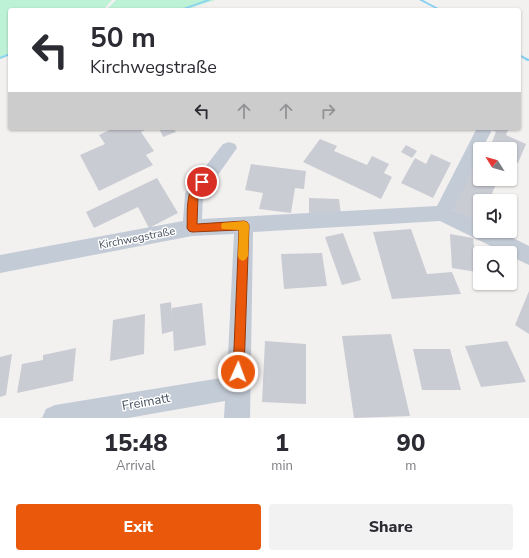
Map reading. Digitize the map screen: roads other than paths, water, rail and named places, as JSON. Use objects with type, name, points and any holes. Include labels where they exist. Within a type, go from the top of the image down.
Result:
[{"type":"street","points":[[442,213],[484,130]]},
{"type":"street","points":[[192,228],[194,194],[229,148]]},
{"type":"street","name":"Kirchwegstraße","points":[[0,264],[192,228],[442,213],[473,228]]},
{"type":"street","points":[[237,418],[244,225]]},
{"type":"street","name":"Kirchwegstraße","points":[[494,238],[529,256]]},
{"type":"street","name":"Freimatt","points":[[55,418],[238,387]]},
{"type":"waterway","points":[[186,8],[209,0]]},
{"type":"waterway","points":[[421,0],[436,8]]},
{"type":"waterway","points":[[0,58],[8,55]]},
{"type":"waterway","points":[[521,56],[528,60]]}]
